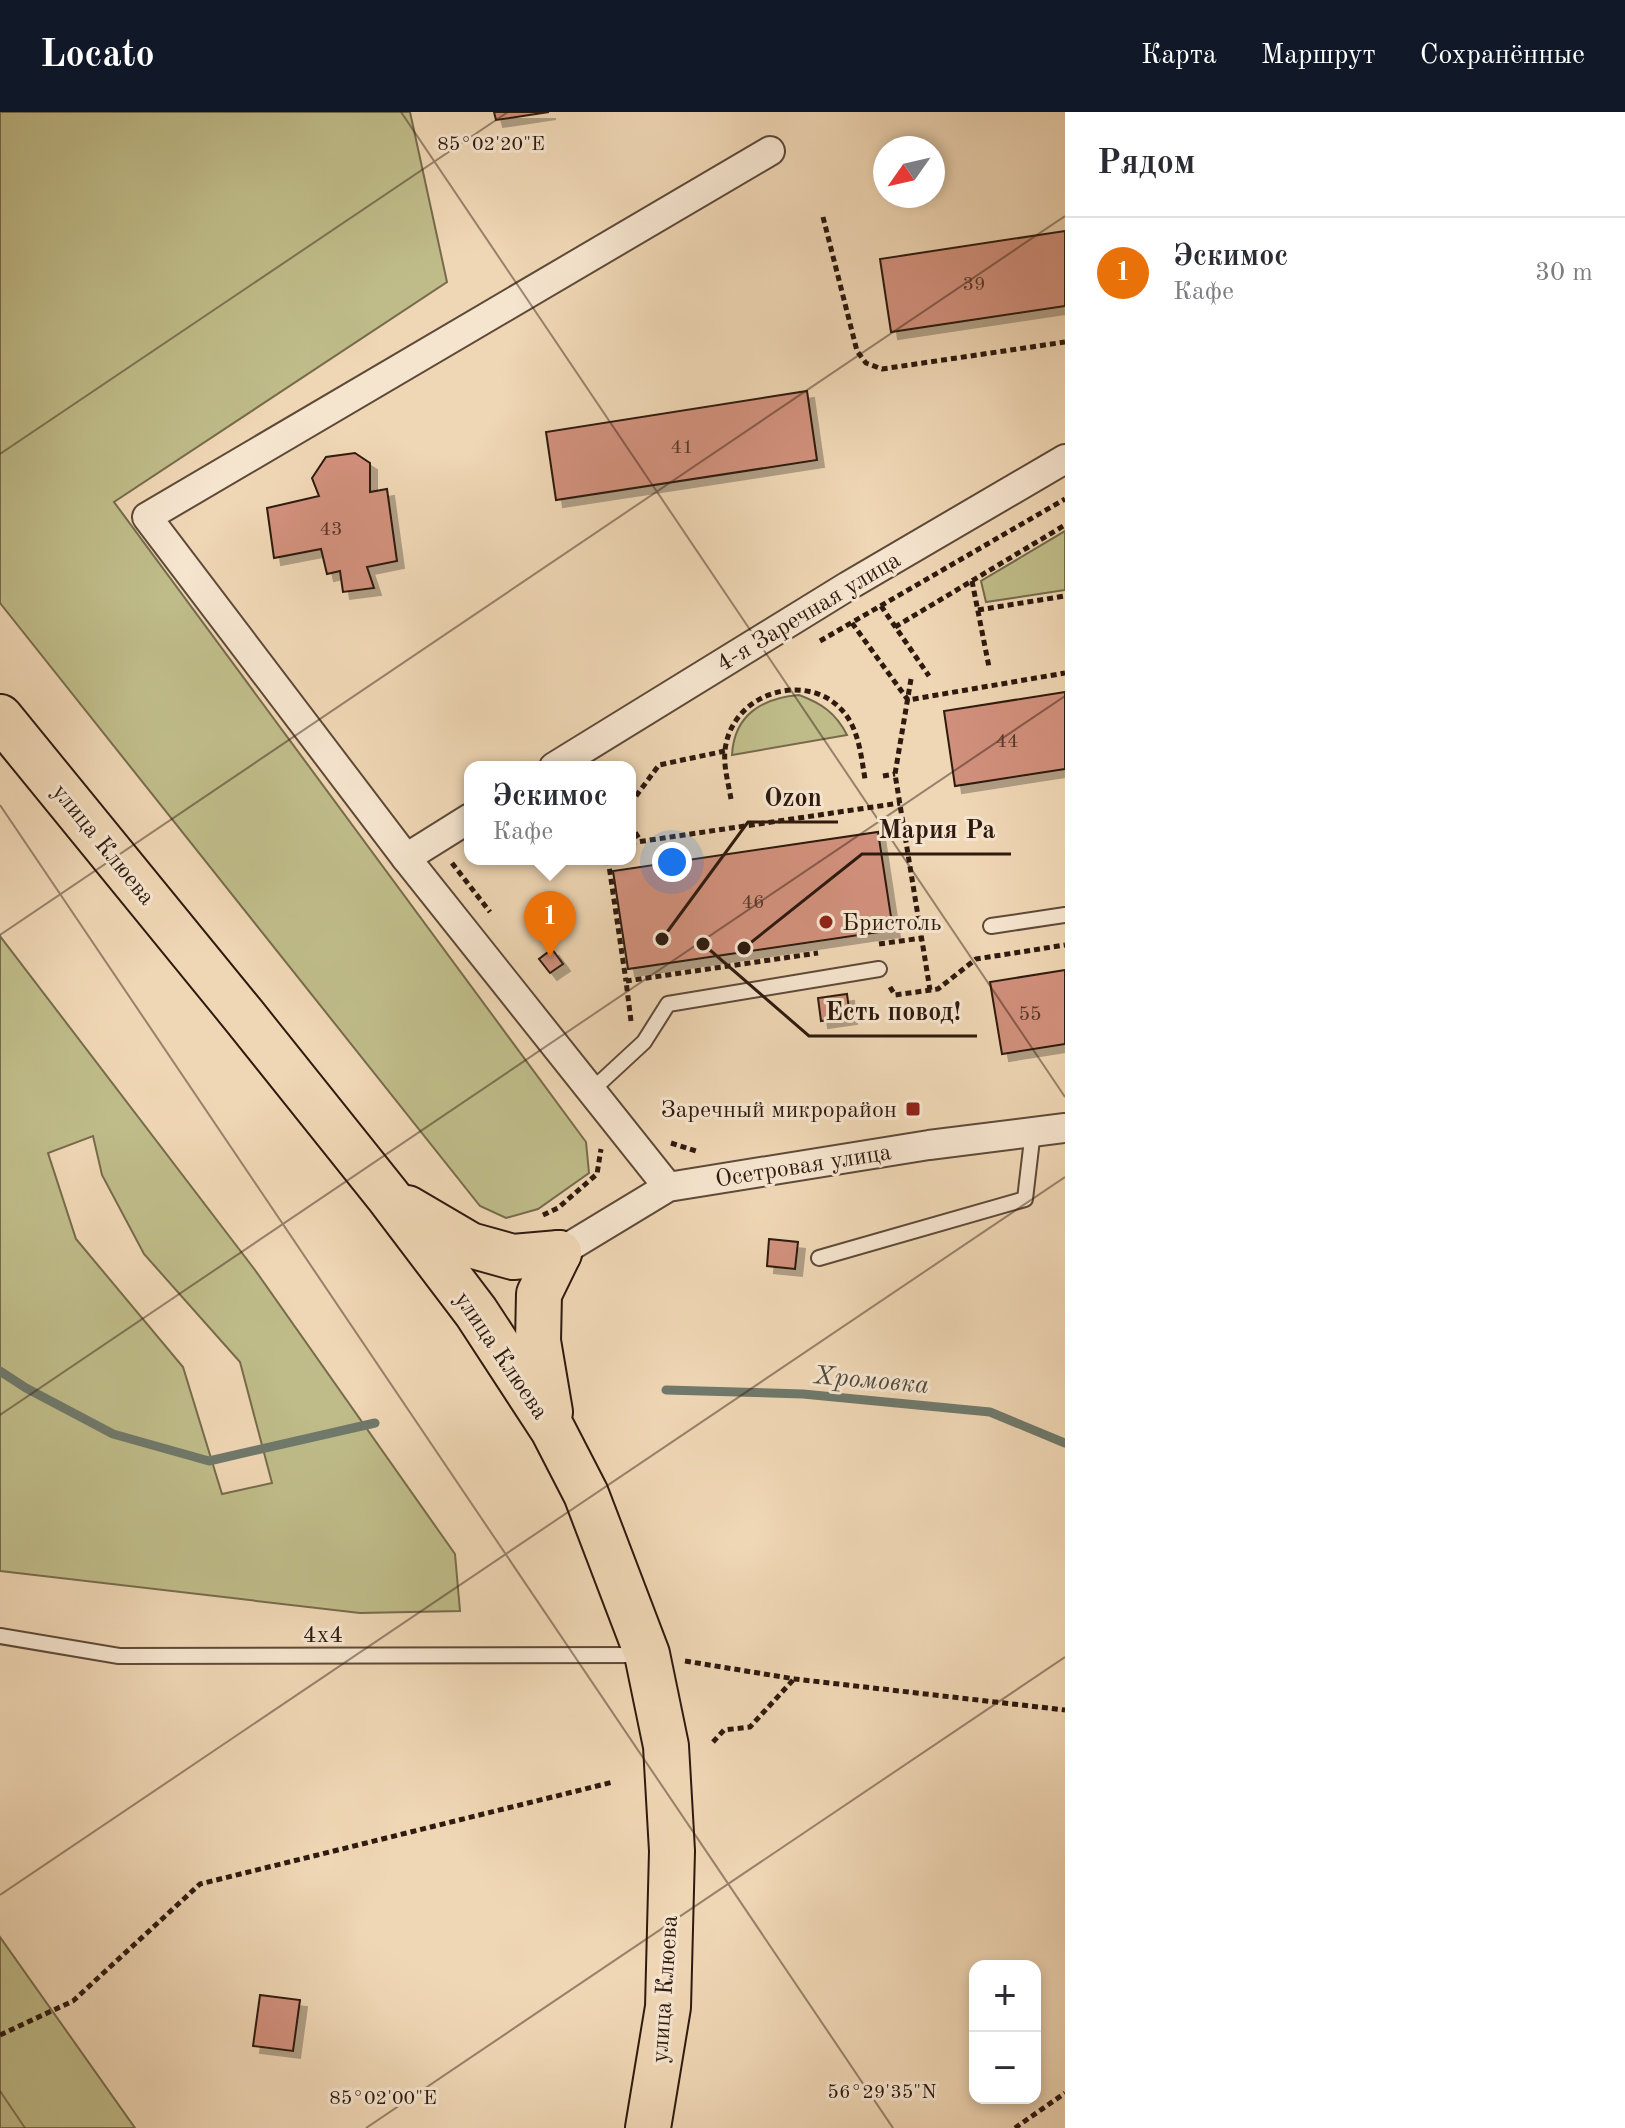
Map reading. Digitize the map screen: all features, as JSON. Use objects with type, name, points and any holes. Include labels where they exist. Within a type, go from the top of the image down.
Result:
[{"type":"main road","name":"улица Клюева","points":[[0,717],[388,1196],[476,1312],[553,1430],[586,1494],[647,1654],[666,1746],[672,1851],[668,2007],[648,2128]]},
{"type":"main road","points":[[388,1196],[470,1245],[513,1257],[547,1236]]},
{"type":"main road","points":[[547,1236],[539,1294],[538,1341],[553,1430]]},
{"type":"street","points":[[668,1187],[406,858],[147,517],[770,151]]},
{"type":"street","name":"4-я Заречная улица","points":[[564,761],[848,586],[1065,459]]},
{"type":"street","points":[[406,858],[464,822]]},
{"type":"street","name":"Осетровая улица","points":[[547,1236],[668,1187],[929,1145],[1065,1128]]},
{"type":"lane","points":[[991,926],[1065,915]]},
{"type":"lane","points":[[591,1091],[644,1042],[668,1004],[879,969]]},
{"type":"lane","points":[[819,1258],[1025,1199],[1033,1131]]},
{"type":"lane","name":"4x4","points":[[0,1636],[119,1656],[647,1654]]},
{"type":"path","points":[[823,217],[857,351],[866,363],[882,369],[1065,342]]},
{"type":"path","points":[[895,627],[1065,525]]},
{"type":"path","points":[[972,581],[989,667]]},
{"type":"path","points":[[978,610],[1065,596]]},
{"type":"path","points":[[881,606],[929,676]]},
{"type":"path","points":[[852,623],[908,700]]},
{"type":"path","points":[[908,700],[1065,673]]},
{"type":"path","points":[[911,679],[895,774],[930,990]]},
{"type":"path","points":[[731,799],[725,751],[732,726],[744,710],[761,697],[780,690],[800,689],[819,695],[837,706],[851,723],[865,779]]},
{"type":"path","points":[[636,796],[659,765],[725,751]]},
{"type":"path","points":[[883,776],[895,774]]},
{"type":"path","points":[[636,842],[900,803]]},
{"type":"path","points":[[636,834],[640,841]]},
{"type":"path","points":[[435,839],[498,922]]},
{"type":"path","points":[[609,865],[626,981]]},
{"type":"path","points":[[877,945],[879,969],[895,995],[938,989],[976,959],[1065,945]]},
{"type":"path","points":[[670,1143],[708,1155]]},
{"type":"path","points":[[547,1236],[558,1208],[597,1174],[601,1148]]},
{"type":"path","points":[[647,1654],[795,1679],[1065,1710]]},
{"type":"path","points":[[713,1742],[724,1730],[750,1727],[795,1679]]},
{"type":"path","points":[[0,2035],[73,2001],[200,1884],[613,1782]]},
{"type":"path","points":[[1015,2128],[1065,2093]]},
{"type":"shaded area","points":[[0,112],[410,112],[447,282],[114,502],[586,1142],[589,1173],[538,1209],[506,1218],[480,1206],[0,603]]},
{"type":"shaded area","points":[[1065,531],[1065,590],[986,602],[981,581]]},
{"type":"shaded area","points":[[799,695],[827,710],[847,735],[732,755],[738,729],[752,711],[773,700]]},
{"type":"shaded area","points":[[0,936],[255,1270],[455,1554],[460,1611],[360,1613],[0,1571]],"holes":[[[93,1136],[102,1175],[144,1254],[240,1362],[272,1483],[222,1494],[183,1367],[76,1239],[48,1153]]]},
{"type":"shaded area","points":[[0,1937],[135,2128],[0,2128]]},
{"type":"building","points":[[494,112],[549,112],[496,120]]},
{"type":"building","points":[[1065,231],[1065,306],[891,332],[880,259]]},
{"type":"building","points":[[807,391],[817,460],[556,500],[546,432]]},
{"type":"building","points":[[355,453],[370,463],[370,492],[387,489],[397,561],[367,567],[374,588],[343,592],[340,571],[327,574],[321,549],[274,558],[267,508],[319,496],[312,478],[326,457]]},
{"type":"building","points":[[1065,692],[1065,769],[955,786],[944,711]]},
{"type":"building","points":[[878,832],[893,930],[628,969],[613,871]]},
{"type":"building","points":[[552,949],[563,964],[550,973],[539,959]]},
{"type":"building","points":[[1065,970],[1065,1044],[1002,1054],[990,982]]},
{"type":"building","points":[[847,994],[850,1017],[821,1021],[818,998]]},
{"type":"building","points":[[769,1239],[798,1242],[795,1269],[767,1266]]},
{"type":"building","points":[[260,1995],[300,2000],[293,2051],[253,2046]]},
{"type":"waterway","name":"Хромовка","points":[[0,1371],[113,1434],[209,1461],[375,1423]]},
{"type":"waterway","name":"Хромовка","points":[[666,1390],[803,1394],[990,1412],[1065,1443]]},
{"type":"place","name":"Бристоль","points":[[826,922]]},
{"type":"place","name":"Ozon","points":[[662,939]]},
{"type":"place","name":"Есть повод!","points":[[703,944]]},
{"type":"place","name":"Мария Ра","points":[[744,948]]},
{"type":"place","name":"Эскимос","points":[[550,957]]},
{"type":"place","name":"Заречный микрорайон","points":[[913,1109]]}]
